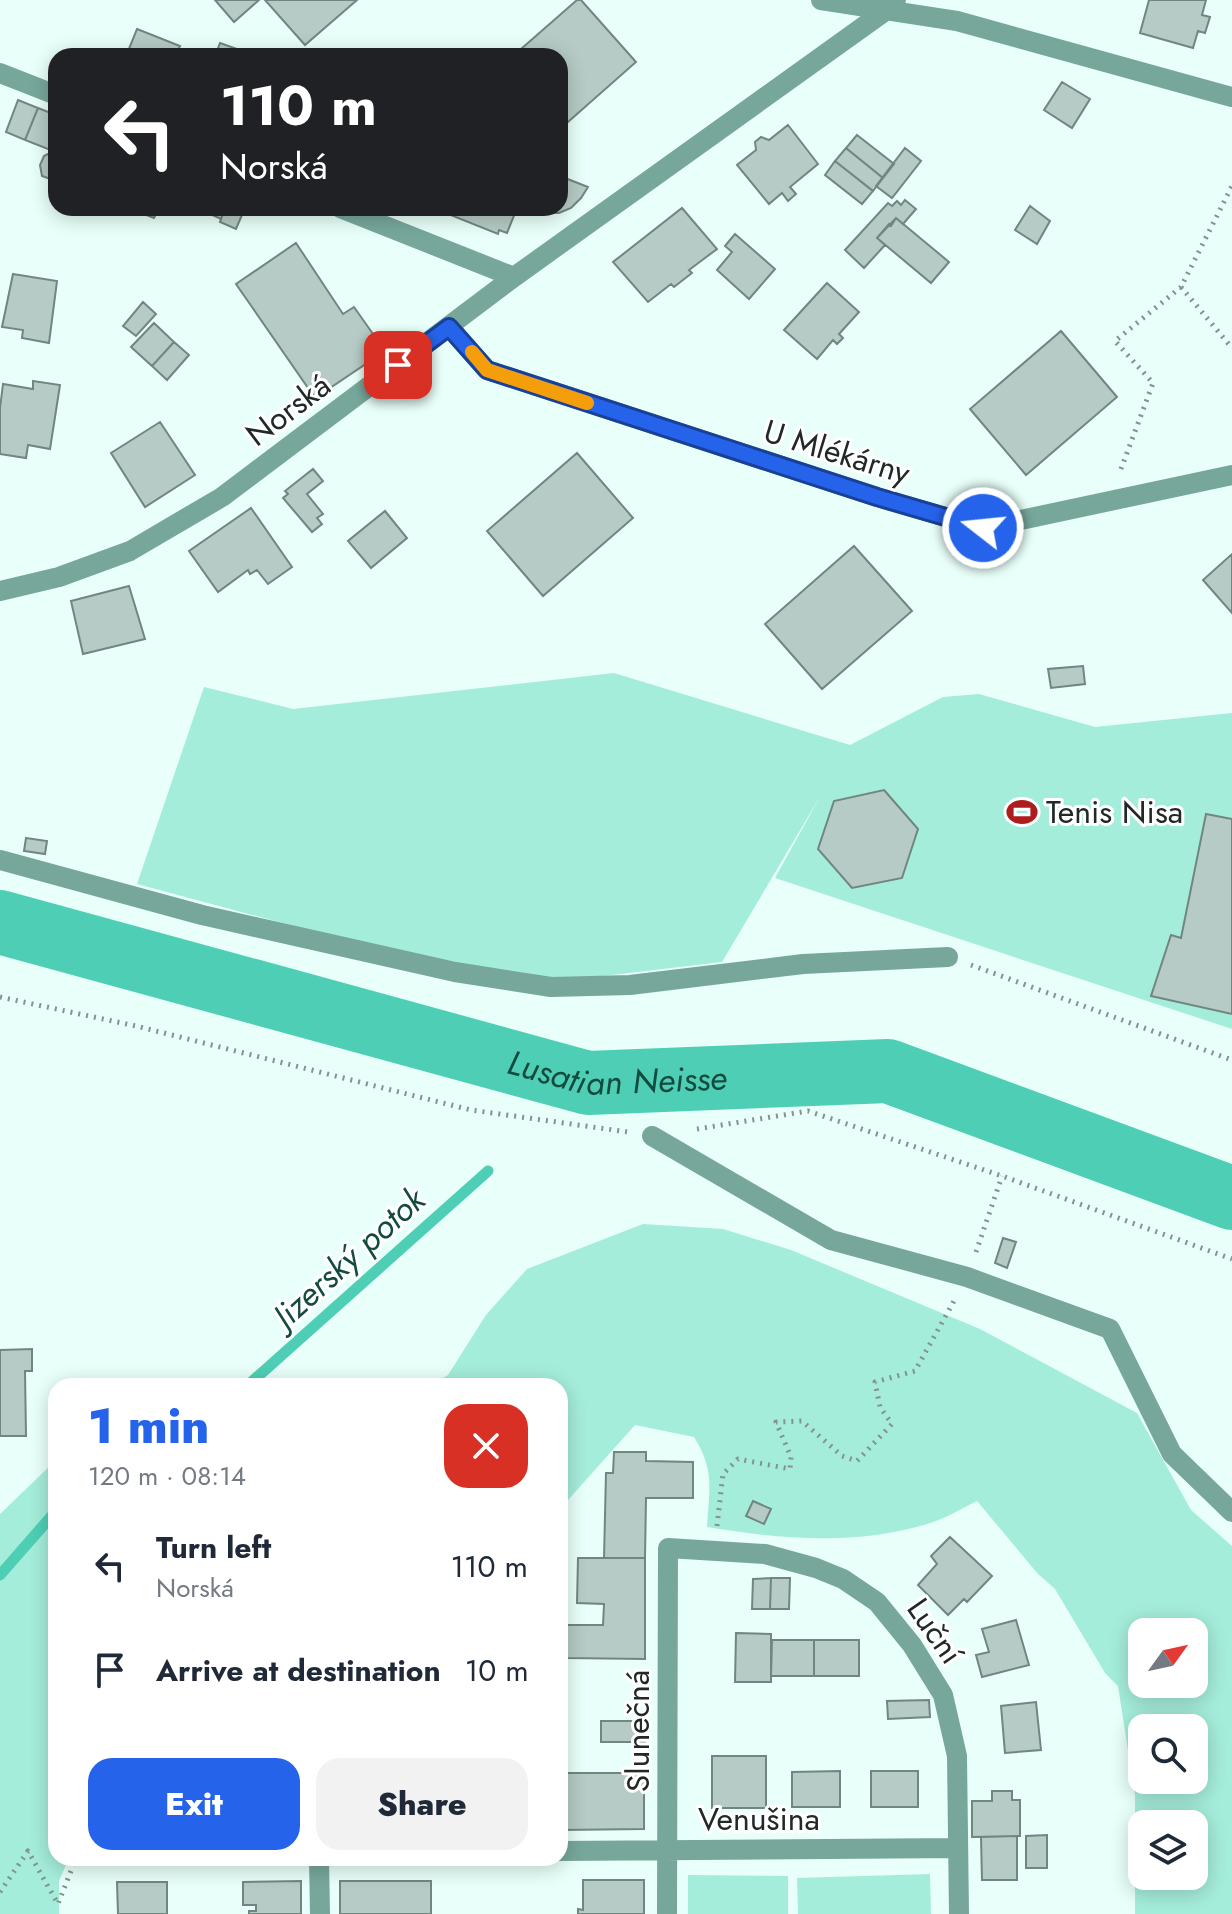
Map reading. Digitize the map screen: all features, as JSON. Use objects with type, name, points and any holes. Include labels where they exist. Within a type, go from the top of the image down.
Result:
[{"type":"street","points":[[821,0],[892,5],[1232,97]]},
{"type":"street","name":"Norská","points":[[0,591],[59,577],[130,551],[222,497],[514,277],[892,5]]},
{"type":"street","points":[[0,73],[48,92]]},
{"type":"street","points":[[360,216],[514,277]]},
{"type":"street","name":"U Mlékárny","points":[[449,327],[487,370],[877,497],[983,528],[1232,475]]},
{"type":"street","points":[[0,860],[202,915],[455,972],[551,987],[630,985],[803,964],[948,957]]},
{"type":"street","points":[[652,1136],[831,1240],[967,1277],[1110,1329],[1172,1454],[1232,1512]]},
{"type":"street","name":"Luční","points":[[668,1548],[765,1554],[816,1568],[843,1579],[877,1602],[912,1645],[943,1695],[957,1756],[959,1914]]},
{"type":"street","name":"Slunečná","points":[[667,1914],[668,1548]]},
{"type":"street","name":"Venušina","points":[[568,1851],[958,1848]]},
{"type":"street","points":[[319,1866],[320,1914]]},
{"type":"path","points":[[1110,500],[1153,383],[1115,341],[1181,287],[1232,186]]},
{"type":"path","points":[[1181,287],[1232,348]]},
{"type":"path","points":[[948,957],[1232,1060]]},
{"type":"path","points":[[0,997],[136,1026],[471,1110],[652,1136],[808,1111],[1002,1176],[1232,1259]]},
{"type":"path","points":[[714,1551],[723,1474],[738,1459],[790,1469],[791,1457],[776,1422],[802,1421],[842,1456],[857,1461],[892,1424],[880,1407],[875,1382],[915,1371]]},
{"type":"path","points":[[0,1892],[28,1851],[58,1904],[73,1866]]},
{"type":"green space","points":[[614,673],[850,745],[943,697],[979,694],[1095,727],[1232,713],[1232,1029],[775,878],[821,795],[722,962],[553,982],[346,940],[137,884],[204,687],[293,709]]},
{"type":"green space","points":[[643,1224],[723,1229],[791,1250],[980,1329],[1137,1413],[1191,1510],[1232,1546],[1232,1914],[1135,1914],[1135,1890],[1208,1890],[1208,1810],[1135,1810],[1135,1794],[1208,1794],[1208,1714],[1128,1714],[1128,1750],[1118,1686],[1105,1673],[1055,1589],[1038,1574],[977,1501],[933,1522],[900,1531],[845,1538],[762,1535],[707,1527],[708,1470],[694,1437],[635,1425],[568,1500],[568,1378],[443,1378],[448,1375],[486,1315],[527,1269]]},
{"type":"green space","points":[[48,1468],[48,1866],[66,1866],[59,1881],[59,1914],[0,1914],[0,1514]]},
{"type":"green space","points":[[930,1874],[931,1914],[798,1914],[797,1878]]},
{"type":"green space","points":[[688,1875],[788,1876],[788,1914],[688,1914]]},
{"type":"building","points":[[215,0],[259,0],[234,22]]},
{"type":"building","points":[[265,0],[357,0],[305,45]]},
{"type":"building","points":[[577,0],[581,0],[636,62],[568,122],[568,48],[522,48]]},
{"type":"building","points":[[1149,0],[1206,0],[1202,15],[1210,17],[1205,33],[1198,31],[1193,48],[1140,33]]},
{"type":"building","points":[[137,29],[180,46],[179,48],[129,48]]},
{"type":"building","points":[[220,43],[234,48],[218,48]]},
{"type":"building","points":[[1062,82],[1090,99],[1072,128],[1044,110]]},
{"type":"building","points":[[18,100],[38,108],[25,140],[6,132]]},
{"type":"building","points":[[38,108],[48,112],[48,149],[25,140]]},
{"type":"building","points":[[788,125],[818,164],[790,187],[796,194],[788,201],[782,193],[769,204],[737,165],[756,150],[755,142],[761,137],[769,140]]},
{"type":"building","points":[[857,135],[894,164],[883,178],[846,148]]},
{"type":"building","points":[[846,148],[883,178],[873,191],[835,161]]},
{"type":"building","points":[[905,148],[921,161],[892,198],[876,186]]},
{"type":"building","points":[[48,154],[48,178],[42,176],[40,165]]},
{"type":"building","points":[[835,161],[873,191],[862,204],[825,175]]},
{"type":"building","points":[[568,179],[588,187],[568,209]]},
{"type":"building","points":[[905,200],[916,209],[903,224],[896,218],[891,226],[889,224],[877,238],[885,245],[864,268],[845,250],[888,203],[892,206],[897,201],[901,205]]},
{"type":"building","points":[[1030,206],[1050,221],[1037,244],[1015,230]]},
{"type":"building","points":[[682,208],[717,249],[689,270],[692,273],[674,287],[671,284],[648,302],[613,262]]},
{"type":"building","points":[[222,216],[242,216],[236,229],[220,222]]},
{"type":"building","points":[[453,216],[514,216],[507,233],[499,230],[498,234]]},
{"type":"building","points":[[896,218],[949,262],[931,283],[877,238]]},
{"type":"building","points":[[735,234],[775,269],[749,299],[717,270],[732,252],[725,246]]},
{"type":"building","points":[[296,243],[343,314],[354,307],[385,351],[315,398],[236,284]]},
{"type":"building","points":[[13,274],[57,281],[49,343],[22,338],[23,330],[2,327]]},
{"type":"building","points":[[827,283],[859,312],[839,334],[843,338],[837,344],[833,340],[817,359],[784,330]]},
{"type":"building","points":[[143,302],[156,314],[136,336],[123,326]]},
{"type":"building","points":[[154,323],[174,342],[152,366],[131,347]]},
{"type":"building","points":[[1061,331],[1117,397],[1026,475],[970,409]]},
{"type":"building","points":[[174,342],[189,355],[167,380],[152,366]]},
{"type":"building","points":[[33,381],[60,385],[50,449],[28,445],[26,458],[0,454],[3,384],[33,389]]},
{"type":"building","points":[[160,422],[195,475],[145,507],[111,453]]},
{"type":"building","points":[[577,453],[633,518],[543,596],[487,531]]},
{"type":"building","points":[[313,469],[323,481],[307,494],[323,514],[317,518],[322,524],[312,532],[283,498],[288,494],[285,491]]},
{"type":"building","points":[[251,508],[292,567],[268,584],[257,570],[250,574],[248,570],[218,592],[189,551]]},
{"type":"building","points":[[385,511],[407,538],[371,568],[348,541]]},
{"type":"building","points":[[854,546],[912,611],[822,689],[765,624]]},
{"type":"building","points":[[1232,554],[1232,613],[1203,580]]},
{"type":"building","points":[[129,586],[145,639],[83,654],[71,601]]},
{"type":"building","points":[[1083,666],[1085,684],[1051,688],[1048,669]]},
{"type":"building","points":[[884,790],[918,829],[902,878],[852,888],[818,849],[834,801]]},
{"type":"building","points":[[1206,814],[1232,819],[1232,1014],[1151,996],[1171,935],[1181,938]]},
{"type":"building","points":[[26,838],[47,841],[45,854],[24,851]]},
{"type":"building","points":[[1003,1238],[1016,1242],[1007,1268],[995,1263]]},
{"type":"building","points":[[32,1349],[32,1371],[25,1371],[26,1436],[0,1436],[0,1350]]},
{"type":"building","points":[[614,1452],[646,1452],[646,1461],[693,1462],[693,1498],[646,1498],[645,1558],[604,1558],[606,1473],[613,1473]]},
{"type":"building","points":[[753,1501],[771,1509],[764,1524],[746,1516]]},
{"type":"building","points":[[950,1537],[992,1576],[967,1602],[964,1599],[948,1615],[918,1585],[937,1564],[931,1556]]},
{"type":"building","points":[[578,1558],[645,1558],[645,1659],[568,1658],[568,1625],[603,1625],[604,1604],[577,1603]]},
{"type":"building","points":[[771,1578],[770,1609],[752,1609],[753,1579]]},
{"type":"building","points":[[771,1578],[790,1578],[789,1609],[770,1609]]},
{"type":"building","points":[[1016,1620],[1029,1665],[982,1677],[976,1655],[989,1652],[982,1629]]},
{"type":"building","points":[[736,1633],[771,1634],[771,1682],[735,1682]]},
{"type":"building","points":[[772,1640],[814,1640],[814,1676],[771,1676]]},
{"type":"building","points":[[814,1640],[859,1640],[859,1676],[814,1676]]},
{"type":"building","points":[[929,1700],[930,1717],[888,1719],[887,1701]]},
{"type":"building","points":[[1036,1702],[1041,1750],[1005,1753],[1001,1706]]},
{"type":"building","points":[[601,1721],[644,1721],[645,1742],[601,1742]]},
{"type":"building","points":[[712,1756],[766,1756],[766,1808],[712,1808]]},
{"type":"building","points":[[840,1771],[840,1807],[792,1807],[792,1772]]},
{"type":"building","points":[[871,1771],[918,1771],[918,1807],[871,1807]]},
{"type":"building","points":[[568,1773],[644,1773],[644,1829],[568,1830]]},
{"type":"building","points":[[992,1791],[1012,1791],[1012,1800],[1020,1800],[1020,1836],[972,1837],[972,1801],[992,1801]]},
{"type":"building","points":[[1047,1835],[1047,1868],[1026,1868],[1026,1836]]},
{"type":"building","points":[[1017,1836],[1017,1880],[982,1880],[981,1837]]},
{"type":"building","points":[[583,1880],[644,1880],[644,1914],[578,1914],[578,1909],[583,1910]]},
{"type":"building","points":[[301,1881],[301,1914],[249,1914],[249,1911],[256,1911],[256,1905],[243,1905],[243,1882]]},
{"type":"building","points":[[340,1881],[431,1881],[431,1914],[340,1914]]},
{"type":"building","points":[[117,1882],[167,1882],[167,1914],[118,1914]]},
{"type":"waterway","name":"Lusatian Neisse","points":[[0,922],[588,1083],[888,1071],[1232,1198]]},
{"type":"waterway","name":"Jizerský potok","points":[[256,1378],[488,1171]]},
{"type":"waterway","name":"Jizerský potok","points":[[0,1575],[48,1520]]},
{"type":"slow traffic","points":[[472,352],[487,370],[587,403]]},
{"type":"place","name":"Tenis Nisa","points":[[1022,812]]},
{"type":"route","points":[[398,365],[449,327],[487,370],[877,497],[983,528]]}]
